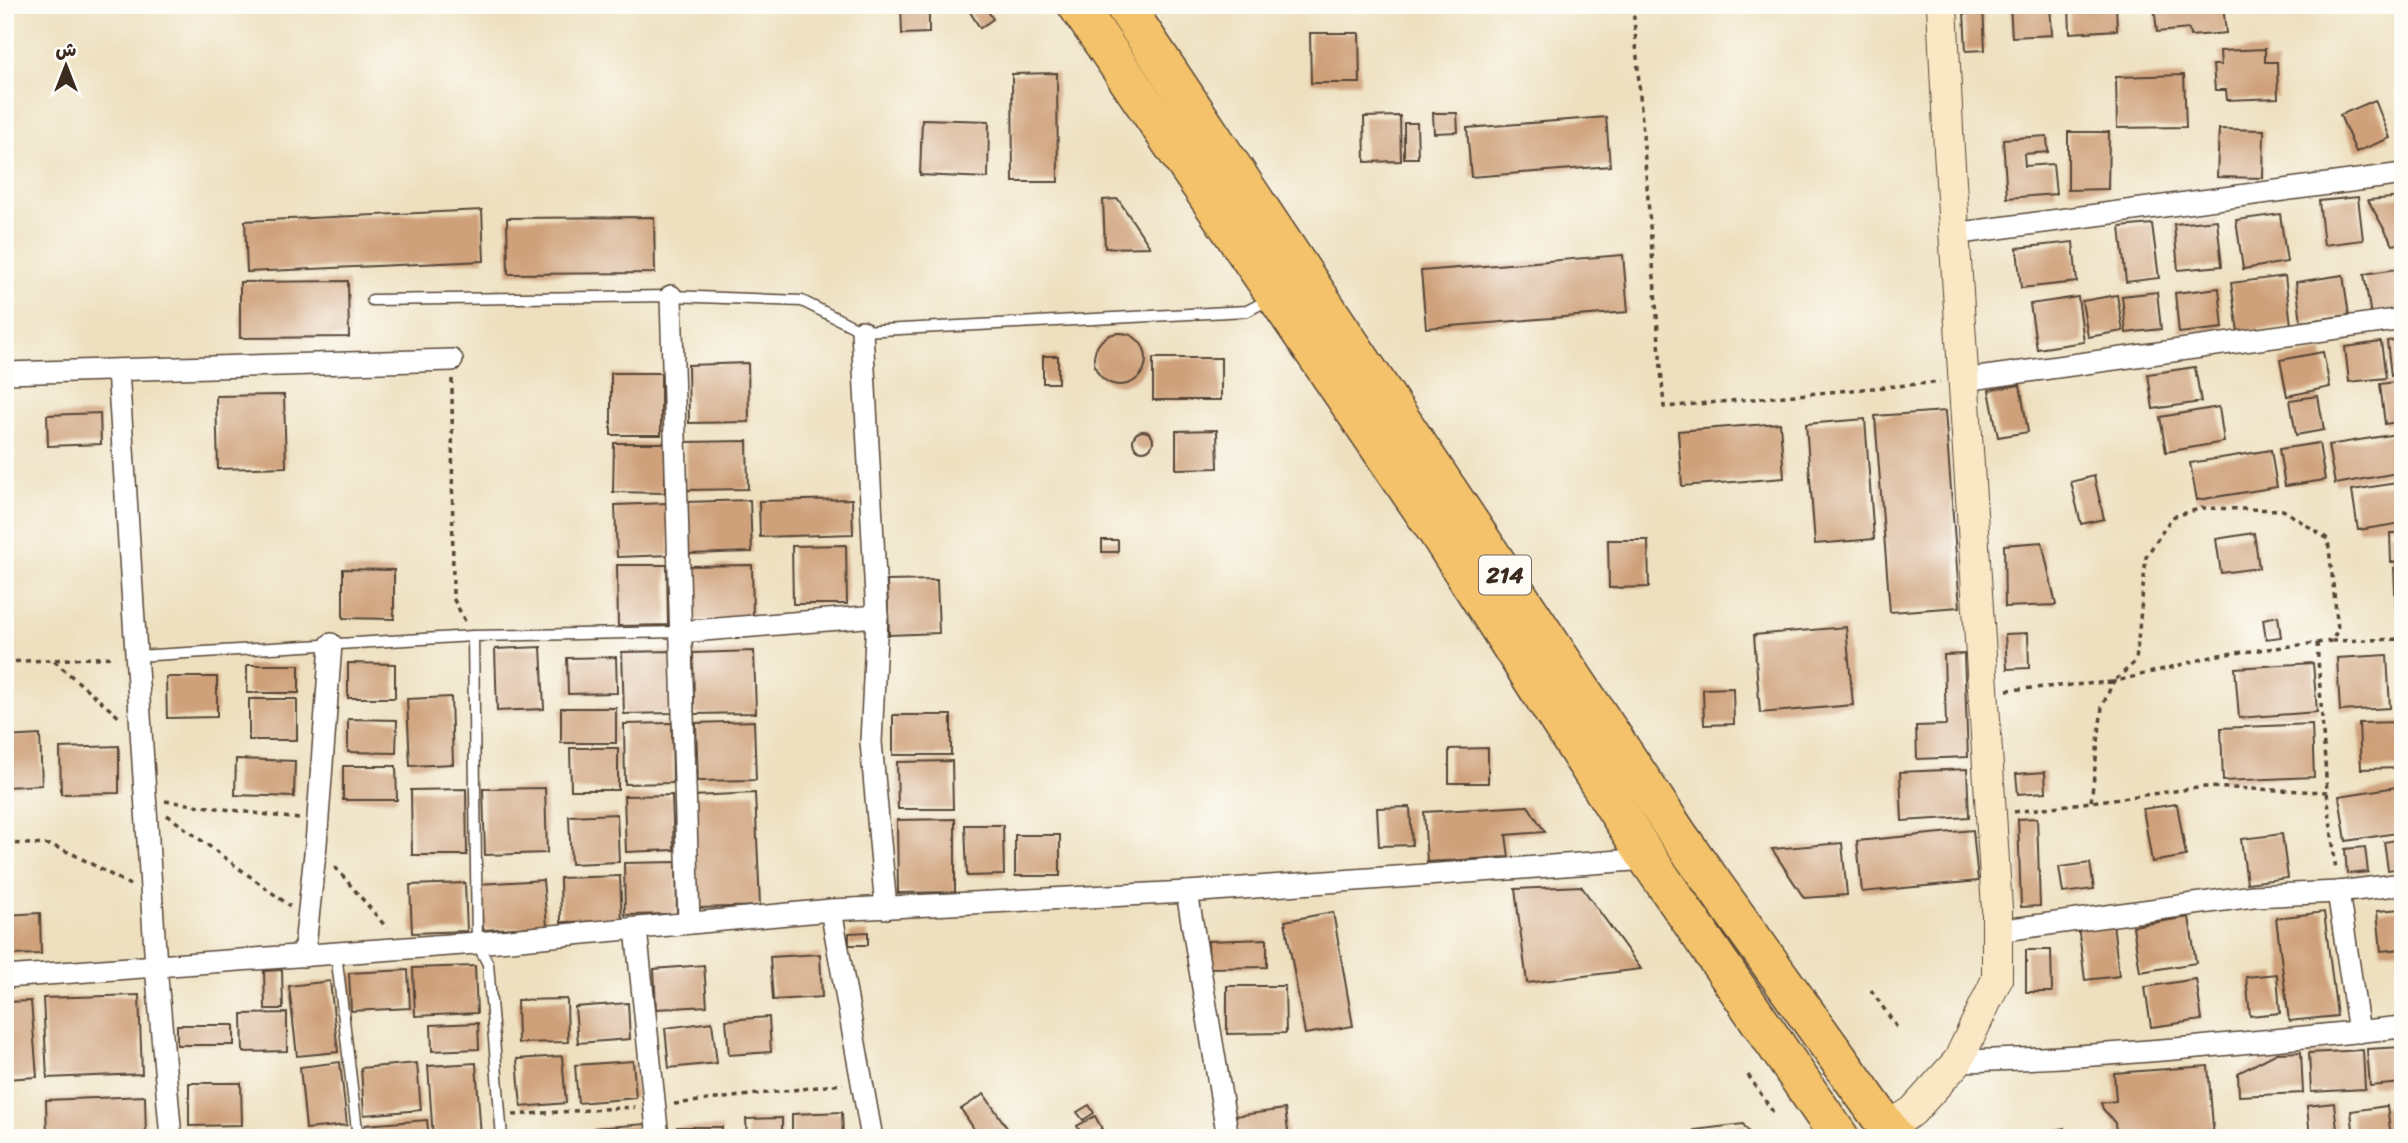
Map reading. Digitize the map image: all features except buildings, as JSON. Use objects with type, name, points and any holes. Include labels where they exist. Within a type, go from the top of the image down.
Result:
[{"type":"highway","name":"214","points":[[1077,5],[1438,533],[1648,859],[1833,1128]]},
{"type":"highway","name":"214","points":[[1124,5],[1679,836],[1892,1132]]},
{"type":"highway","points":[[1833,1128],[1863,1092]]},
{"type":"street","points":[[1892,1132],[1958,1061],[1997,979],[1992,815],[1954,234],[1942,5]]},
{"type":"street","points":[[1954,234],[2403,174]]},
{"type":"street","points":[[671,296],[689,923]]},
{"type":"street","points":[[1964,380],[2403,318]]},
{"type":"street","points":[[862,331],[877,616],[871,742],[886,908]]},
{"type":"street","points":[[5,373],[452,360]]},
{"type":"street","points":[[118,370],[151,897],[171,1138]]},
{"type":"street","points":[[680,632],[877,616]]},
{"type":"street","points":[[304,956],[318,821],[331,644]]},
{"type":"street","points":[[5,976],[477,943],[831,910],[1187,892],[1648,859]]},
{"type":"street","points":[[1997,931],[2253,896],[2338,892],[2403,884]]},
{"type":"street","points":[[1187,892],[1228,1138]]},
{"type":"street","points":[[2338,892],[2360,1031]]},
{"type":"street","points":[[831,910],[872,1138]]},
{"type":"street","points":[[636,929],[658,1138]]},
{"type":"street","points":[[1958,1061],[2049,1059],[2228,1045],[2403,1027]]},
{"type":"lane","points":[[372,300],[671,296],[802,301],[862,331],[1247,311],[1276,296]]},
{"type":"lane","points":[[136,656],[473,636],[680,632]]},
{"type":"lane","points":[[473,636],[477,943],[488,964],[502,1138]]},
{"type":"lane","points":[[336,953],[358,1138]]},
{"type":"path","points":[[1633,5],[1664,407],[1964,380]]},
{"type":"path","points":[[452,360],[453,598],[473,636]]},
{"type":"path","points":[[2091,802],[2102,707],[2113,682],[2136,661],[2146,557],[2172,517],[2202,508],[2283,510],[2329,539],[2337,629],[2332,641]]},
{"type":"path","points":[[1983,692],[2113,682],[2219,654],[2332,641],[2403,639]]},
{"type":"path","points":[[2317,643],[2327,792],[2338,892]]},
{"type":"path","points":[[5,662],[136,656]]},
{"type":"path","points":[[52,660],[141,737]]},
{"type":"path","points":[[1992,815],[2205,787],[2327,792]]},
{"type":"path","points":[[145,799],[318,821]]},
{"type":"path","points":[[145,799],[308,919]]},
{"type":"path","points":[[5,843],[51,845],[73,854],[151,897]]},
{"type":"path","points":[[316,844],[404,948]]},
{"type":"path","points":[[1871,990],[1898,1029]]},
{"type":"path","points":[[1748,1075],[1773,1112]]},
{"type":"path","points":[[500,1115],[655,1106],[862,1082]]}]
